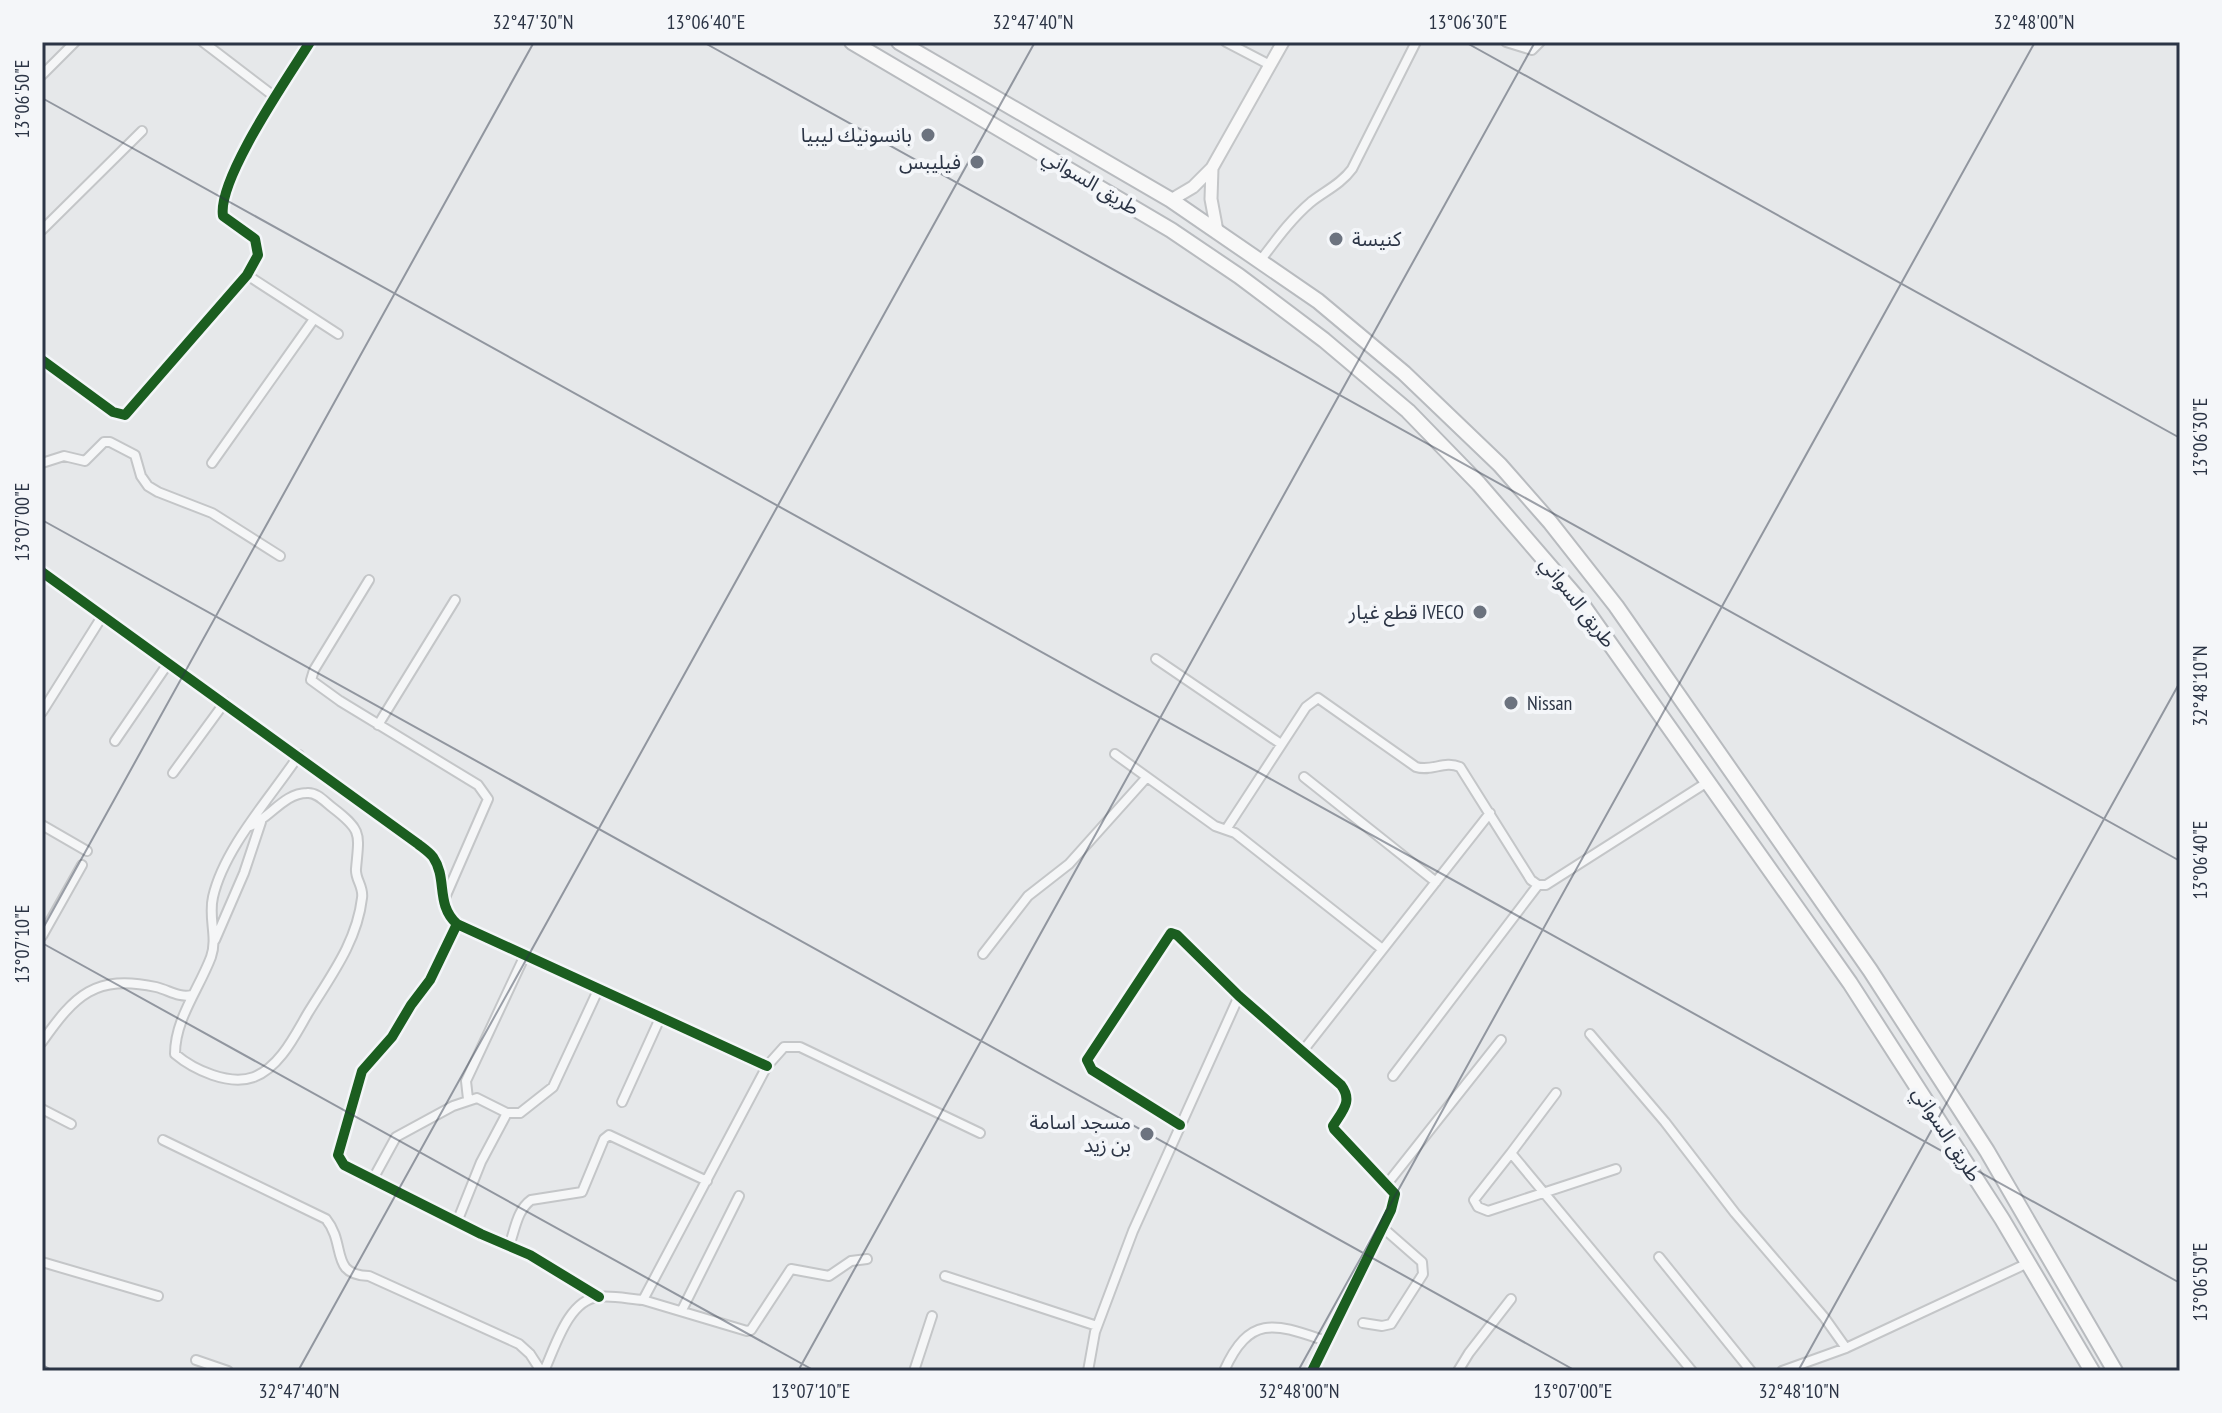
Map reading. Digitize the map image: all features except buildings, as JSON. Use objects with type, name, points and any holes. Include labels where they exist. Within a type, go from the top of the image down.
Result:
[{"type":"highway","name":"طريق السواني","points":[[852,42],[1171,230],[1251,285],[1324,340],[1388,394],[1479,484],[1574,593],[1850,983],[2028,1263],[2092,1371]]},
{"type":"highway","name":"طريق السواني","points":[[899,42],[1171,200],[1260,261],[1360,334],[1500,465],[1580,558],[1675,688],[1878,983],[1987,1151],[2115,1371]]},
{"type":"main road","points":[[1171,200],[1193,187],[1212,168],[1283,42]]},
{"type":"main road","points":[[1212,168],[1211,199],[1217,231]]},
{"type":"street","points":[[42,75],[75,42]]},
{"type":"street","points":[[203,42],[275,97]]},
{"type":"street","points":[[42,360],[113,412],[125,415],[247,275],[258,247],[250,235],[223,216],[222,200],[248,144],[310,42]]},
{"type":"street","points":[[1226,42],[1270,65]]},
{"type":"street","points":[[1260,261],[1291,221],[1344,179],[1352,169],[1416,42]]},
{"type":"street","points":[[1506,42],[1532,50],[1540,42]]},
{"type":"street","points":[[42,230],[142,131]]},
{"type":"street","points":[[247,275],[338,334]]},
{"type":"street","points":[[212,463],[314,319]]},
{"type":"street","points":[[42,463],[64,456],[85,461],[104,442],[110,442],[135,455],[141,476],[148,486],[212,513],[280,556]]},
{"type":"street","points":[[42,572],[299,755],[433,857],[439,872],[445,911],[457,924],[767,1066]]},
{"type":"street","points":[[369,580],[314,670],[311,680],[378,725],[478,785],[487,794],[488,799],[443,901]]},
{"type":"street","points":[[378,725],[455,600]]},
{"type":"street","points":[[42,712],[103,615]]},
{"type":"street","points":[[1156,659],[1281,744]]},
{"type":"street","points":[[115,741],[169,662]]},
{"type":"street","points":[[1227,828],[1309,702],[1318,698],[1416,767],[1429,770],[1450,764],[1460,767],[1531,880],[1538,885],[1546,885],[1706,783]]},
{"type":"street","points":[[173,773],[225,702]]},
{"type":"street","points":[[1115,754],[1215,826],[1227,828],[1381,948]]},
{"type":"street","points":[[215,940],[211,918],[213,895],[229,857],[299,755]]},
{"type":"street","points":[[983,954],[1028,896],[1069,864],[1147,777]]},
{"type":"street","points":[[1304,777],[1436,882]]},
{"type":"street","points":[[250,826],[261,822],[290,797],[306,792],[314,794],[350,821],[359,836],[356,871],[363,887],[363,896],[350,945],[289,1044],[271,1066],[252,1077],[222,1078],[185,1063],[175,1054],[175,1042],[244,873],[261,822]]},
{"type":"street","points":[[1302,1052],[1490,813]]},
{"type":"street","points":[[42,825],[87,851]]},
{"type":"street","points":[[42,936],[82,865]]},
{"type":"street","points":[[1393,1076],[1538,885]]},
{"type":"street","points":[[457,924],[430,980],[392,1037],[362,1071],[338,1155],[344,1165],[530,1255],[599,1297]]},
{"type":"street","points":[[1180,1125],[1092,1070],[1087,1060],[1171,933],[1177,935],[1239,996],[1346,1092],[1347,1104],[1333,1126],[1335,1132],[1395,1194],[1395,1200],[1312,1371]]},
{"type":"street","points":[[468,1099],[466,1081],[525,955]]},
{"type":"street","points":[[42,1042],[57,1019],[77,997],[88,990],[132,983],[160,987],[181,996],[192,995]]},
{"type":"street","points":[[373,1179],[396,1137],[468,1099],[477,1098],[507,1113],[520,1113],[553,1087],[599,988]]},
{"type":"street","points":[[1088,1371],[1097,1326],[1133,1231],[1239,996]]},
{"type":"street","points":[[622,1102],[661,1016]]},
{"type":"street","points":[[1590,1034],[1824,1317],[1846,1348]]},
{"type":"street","points":[[1387,1184],[1501,1040]]},
{"type":"street","points":[[643,1300],[767,1066],[784,1047],[800,1047],[980,1133]]},
{"type":"street","points":[[1556,1093],[1474,1200],[1478,1207],[1488,1211],[1616,1169]]},
{"type":"street","points":[[42,1109],[71,1124]]},
{"type":"street","points":[[457,1222],[481,1162],[507,1113]]},
{"type":"street","points":[[509,1246],[521,1208],[526,1203],[582,1192],[604,1139],[609,1135],[707,1181]]},
{"type":"street","points":[[163,1140],[326,1219],[336,1232],[343,1267],[350,1274],[369,1276],[519,1344],[543,1371],[572,1315],[586,1301],[599,1297],[643,1300],[747,1331],[751,1330],[791,1269],[829,1276],[851,1261],[867,1259]]},
{"type":"street","points":[[1511,1153],[1692,1371]]},
{"type":"street","points":[[682,1310],[739,1196]]},
{"type":"street","points":[[1363,1323],[1391,1324],[1423,1274],[1422,1262],[1382,1227]]},
{"type":"street","points":[[1659,1257],[1751,1371]]},
{"type":"street","points":[[42,1262],[158,1296]]},
{"type":"street","points":[[1782,1371],[1846,1348],[2028,1263]]},
{"type":"street","points":[[945,1276],[1097,1326]]},
{"type":"street","points":[[1458,1371],[1511,1299]]},
{"type":"street","points":[[914,1371],[932,1316]]},
{"type":"street","points":[[1224,1371],[1242,1342],[1265,1327],[1289,1328],[1326,1341]]},
{"type":"street","points":[[196,1360],[228,1371]]},
{"type":"cycle path","points":[[42,360],[113,412],[125,415],[247,275],[258,255],[255,239],[223,216],[224,199],[256,128],[310,42]]},
{"type":"cycle path","points":[[42,572],[428,852],[440,874],[446,908],[457,924],[767,1066]]},
{"type":"cycle path","points":[[457,924],[430,980],[392,1037],[362,1071],[338,1155],[344,1165],[481,1234],[530,1255],[599,1297]]},
{"type":"cycle path","points":[[1180,1125],[1092,1070],[1087,1060],[1171,933],[1177,935],[1239,996],[1341,1085],[1346,1101],[1334,1129],[1395,1194],[1391,1210],[1312,1371]]},
{"type":"place","name":"بانسونيك ليبيا","points":[[928,135]]},
{"type":"place","name":"فيليبس","points":[[977,162]]},
{"type":"place","name":"كنيسة","points":[[1336,239]]},
{"type":"place","name":"قطع غيار IVECO","points":[[1480,612]]},
{"type":"place","name":"Nissan","points":[[1511,703]]},
{"type":"place","name":"مسجد اسامة بن زيد","points":[[1147,1134]]}]
